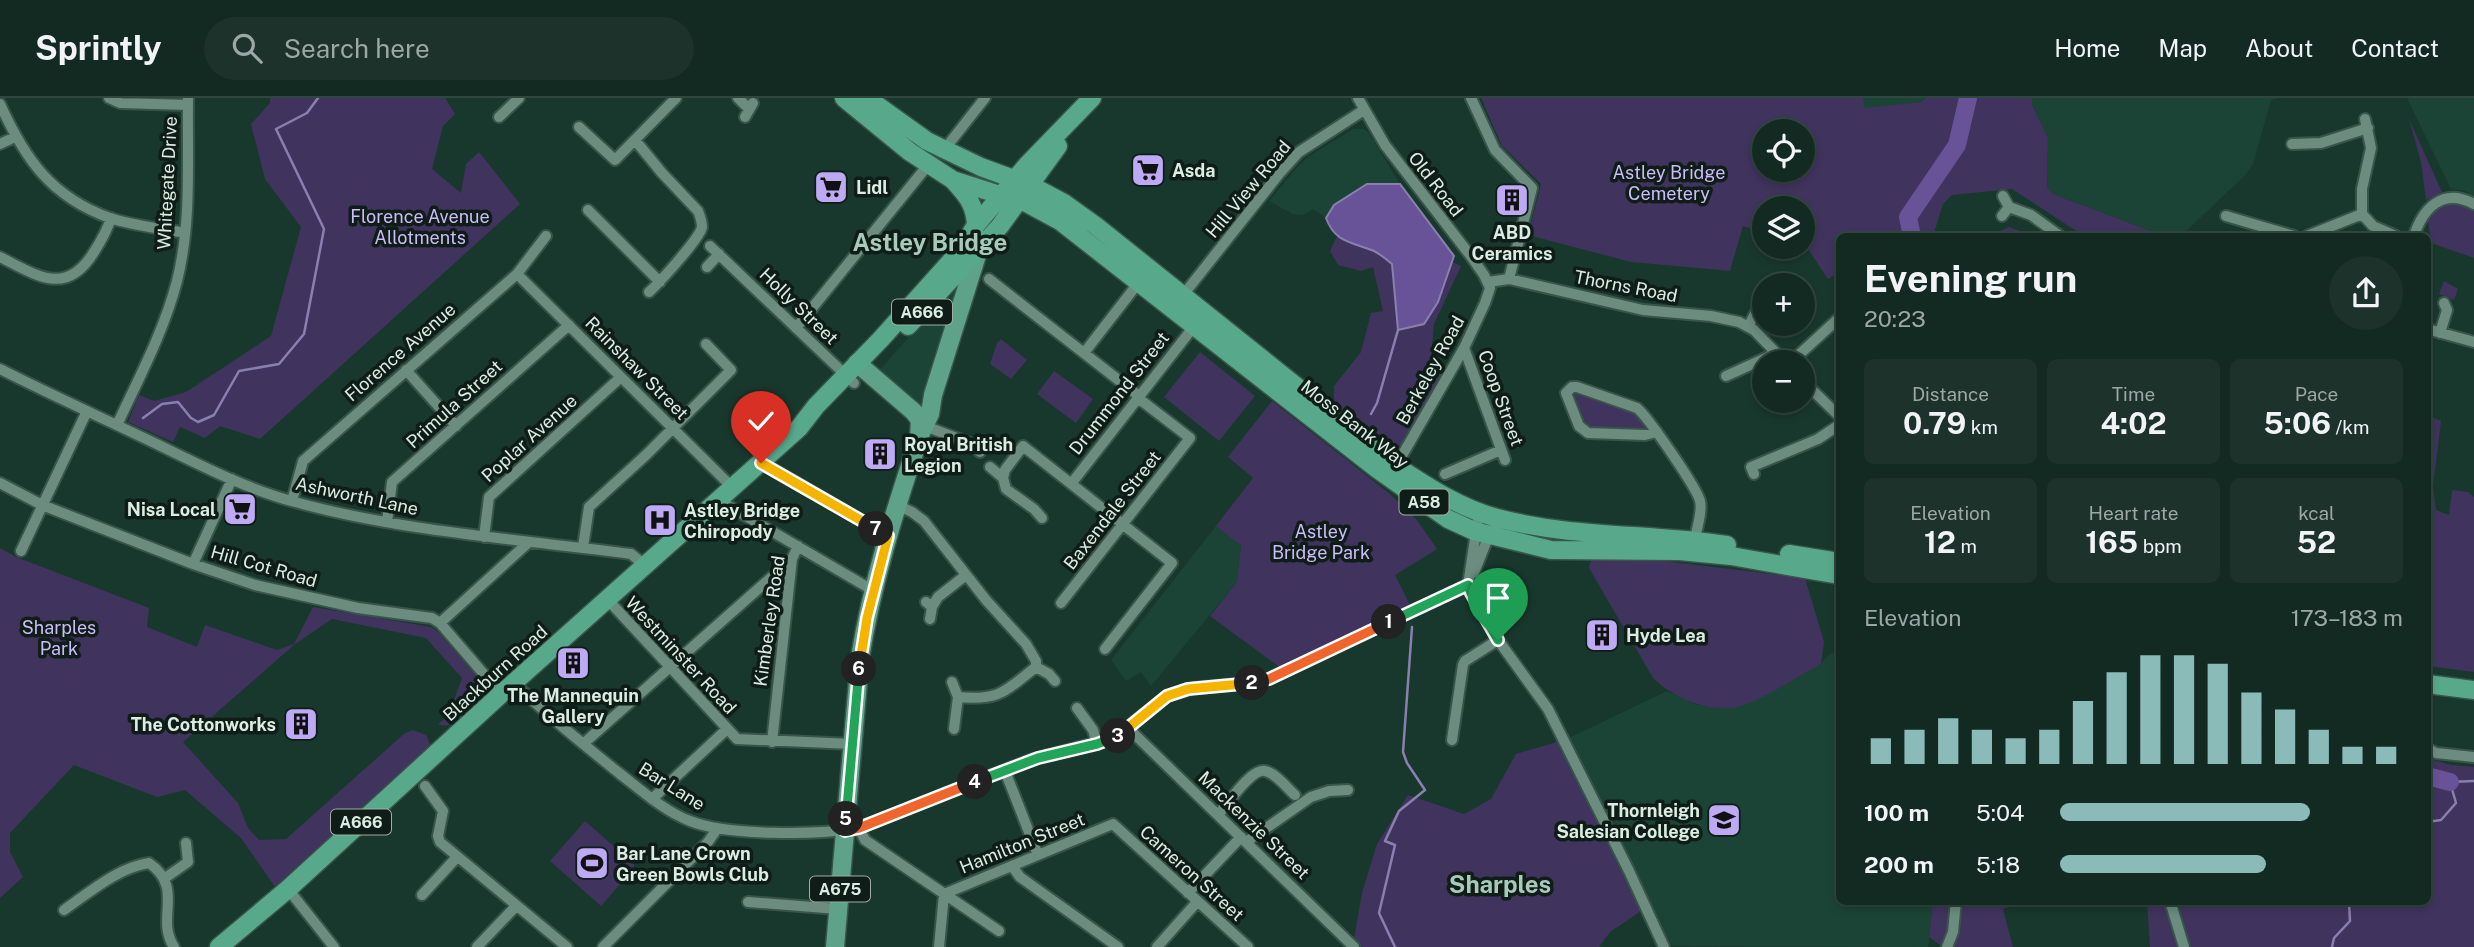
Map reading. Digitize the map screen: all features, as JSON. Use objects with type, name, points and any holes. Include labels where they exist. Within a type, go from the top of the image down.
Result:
[{"type":"highway","name":"A58","points":[[844,98],[928,165],[953,180],[1015,191]]},
{"type":"highway","name":"A58","points":[[867,98],[920,137],[1015,191]]},
{"type":"highway","name":"Blackburn Road","points":[[969,251],[976,225],[1015,191],[1055,149],[1093,98]]},
{"type":"highway","name":"Blackburn Road","points":[[219,947],[288,889],[508,688],[761,463],[799,428],[816,406],[856,373],[969,251],[1093,98]]},
{"type":"highway","points":[[1055,149],[1051,178],[1053,188],[1064,203]]},
{"type":"highway","points":[[953,180],[968,196],[975,209],[976,225]]},
{"type":"highway","name":"Moss Bank Way","points":[[1015,191],[1064,203],[1096,226],[1178,302],[1396,466],[1428,487],[1479,512],[1496,518],[1567,531],[1695,540],[1836,562]]},
{"type":"highway","name":"Moss Bank Way","points":[[1015,191],[1060,221],[1139,282],[1178,302],[1195,325],[1377,469],[1448,519],[1482,534],[1551,550],[1646,549],[1731,556],[1836,574]]},
{"type":"highway","points":[[2431,676],[2474,681]]},
{"type":"highway","points":[[2431,685],[2474,690]]},
{"type":"main road","name":"A675","points":[[835,947],[838,909],[852,829],[852,744],[860,658],[888,536],[969,251]]},
{"type":"main road","points":[[856,373],[922,421]]},
{"type":"street","points":[[109,98],[120,103],[188,102]]},
{"type":"street","points":[[499,117],[519,98]]},
{"type":"street","points":[[588,130],[615,160],[676,98]]},
{"type":"street","points":[[737,98],[749,109]]},
{"type":"street","points":[[944,150],[985,98]]},
{"type":"street","name":"Old Road","points":[[1358,98],[1385,145],[1470,255],[1489,285]]},
{"type":"street","points":[[1471,98],[1495,150],[1532,188],[1509,279]]},
{"type":"street","name":"Whitegate Drive","points":[[117,425],[171,304],[180,265],[185,233],[188,102]]},
{"type":"street","points":[[0,104],[15,137],[38,170],[51,185],[68,197],[111,218],[185,233]]},
{"type":"street","name":"Hill View Road","points":[[1178,302],[1299,152],[1364,110]]},
{"type":"street","points":[[2303,130],[2297,144],[2321,143],[2366,124],[2371,148],[2362,189],[2362,214],[2373,226],[2389,233]]},
{"type":"street","points":[[0,144],[15,137]]},
{"type":"street","points":[[635,140],[698,211],[701,218],[699,236],[649,292]]},
{"type":"street","points":[[796,328],[928,165]]},
{"type":"street","points":[[2004,196],[2006,212],[2031,215],[2056,233]]},
{"type":"street","points":[[2415,233],[2422,215],[2432,205],[2454,198],[2474,204]]},
{"type":"street","points":[[2239,205],[2230,217],[2284,233]]},
{"type":"street","points":[[588,210],[605,218],[660,282]]},
{"type":"street","points":[[2315,233],[2362,214]]},
{"type":"street","points":[[0,257],[41,276],[61,279],[70,277],[86,265],[107,232],[111,218]]},
{"type":"street","name":"Florence Avenue","points":[[292,501],[303,461],[517,274],[547,236]]},
{"type":"street","name":"Holly Street","points":[[707,267],[714,250],[796,328],[856,373]]},
{"type":"street","name":"Rainshaw Street","points":[[517,274],[673,428],[726,494],[798,546],[874,591]]},
{"type":"street","points":[[989,279],[1139,397]]},
{"type":"street","name":"Thorns Road","points":[[1489,285],[1509,279],[1643,310],[1711,316],[1749,325]]},
{"type":"street","points":[[1084,353],[1139,282]]},
{"type":"street","name":"Berkeley Road","points":[[1396,466],[1464,348],[1485,303],[1489,285]]},
{"type":"street","points":[[2440,333],[2447,310],[2444,303]]},
{"type":"street","points":[[1752,319],[1749,325],[1773,350]]},
{"type":"street","points":[[1804,350],[1836,321]]},
{"type":"street","name":"Primula Street","points":[[387,522],[392,482],[569,325]]},
{"type":"street","name":"Drummond Street","points":[[1071,484],[1195,325]]},
{"type":"street","points":[[2431,330],[2474,342]]},
{"type":"street","points":[[583,547],[589,507],[731,370],[706,344]]},
{"type":"street","name":"Coop Street","points":[[1445,474],[1503,455],[1464,348]]},
{"type":"street","points":[[1726,376],[1752,364]]},
{"type":"street","name":"Ashworth Lane","points":[[0,369],[232,479],[292,501],[340,514],[387,522],[484,537],[631,554],[646,566]]},
{"type":"street","points":[[406,370],[456,426]]},
{"type":"street","name":"Poplar Avenue","points":[[484,537],[489,497],[621,377]]},
{"type":"street","points":[[1657,432],[1645,435],[1588,433],[1579,426],[1566,393],[1572,387],[1577,387],[1637,408],[1657,432],[1700,501],[1695,540]]},
{"type":"street","points":[[1815,393],[1836,413]]},
{"type":"street","name":"Baxendale Street","points":[[1061,603],[1190,438],[1139,397]]},
{"type":"street","points":[[21,551],[87,411]]},
{"type":"street","points":[[922,421],[972,444],[980,452]]},
{"type":"street","points":[[1754,474],[1752,467],[1818,439],[1836,427]]},
{"type":"street","points":[[1042,518],[1006,489],[1003,478],[1005,470],[1023,446],[1172,563],[1105,649]]},
{"type":"street","points":[[761,463],[888,536]]},
{"type":"street","points":[[990,467],[1003,478]]},
{"type":"street","points":[[193,564],[232,479]]},
{"type":"street","name":"Hill Cot Road","points":[[0,483],[42,505],[193,564],[255,585],[311,598],[432,618],[440,623]]},
{"type":"street","points":[[897,505],[924,521],[966,575],[1026,644],[1036,661],[1036,667]]},
{"type":"street","points":[[1479,512],[1482,534],[1468,585],[1471,593],[1498,640],[1548,709],[1664,947]]},
{"type":"street","points":[[1482,534],[1496,518]]},
{"type":"street","points":[[508,688],[440,623],[529,542]]},
{"type":"street","name":"Kimberley Road","points":[[772,742],[792,559],[798,546]]},
{"type":"street","points":[[583,744],[792,559]]},
{"type":"street","points":[[930,619],[929,605],[966,575]]},
{"type":"street","name":"Bar Lane","points":[[508,688],[652,799],[686,820],[717,829],[807,832],[852,829],[1038,758],[1114,738],[1167,696],[1188,689],[1269,679],[1468,585]]},
{"type":"street","name":"Westminster Road","points":[[608,600],[726,730],[741,741],[852,744]]},
{"type":"street","points":[[1452,740],[1463,665],[1498,640]]},
{"type":"street","points":[[1036,667],[1055,681]]},
{"type":"street","points":[[958,697],[978,699],[1000,694],[1036,667]]},
{"type":"street","points":[[951,682],[958,697],[954,729]]},
{"type":"street","points":[[1077,708],[1093,730],[1097,744]]},
{"type":"street","name":"Mackenzie Street","points":[[1128,729],[1354,947]]},
{"type":"street","points":[[652,799],[726,730]]},
{"type":"street","points":[[2431,750],[2474,757]]},
{"type":"street","points":[[1004,771],[1038,855]]},
{"type":"street","points":[[1218,815],[1257,771],[1267,771],[1295,795]]},
{"type":"street","points":[[425,786],[443,811],[438,839],[457,858],[567,947]]},
{"type":"street","points":[[1188,893],[1244,840],[1311,797],[1350,790]]},
{"type":"street","name":"Hamilton Street","points":[[944,894],[1113,824]]},
{"type":"street","name":"Cameron Street","points":[[1113,824],[1248,947]]},
{"type":"street","points":[[603,947],[708,842],[717,829]]},
{"type":"street","points":[[852,829],[999,931]]},
{"type":"street","points":[[165,878],[188,862],[186,843]]},
{"type":"street","points":[[422,895],[457,858]]},
{"type":"street","points":[[63,911],[98,885],[140,864],[149,863],[159,870],[168,887],[168,931],[174,947]]},
{"type":"street","points":[[1012,866],[1020,877],[1118,947]]},
{"type":"street","points":[[288,889],[334,947]]},
{"type":"street","points":[[939,947],[944,894]]},
{"type":"street","points":[[748,902],[838,909]]},
{"type":"street","points":[[1157,947],[1197,902]]},
{"type":"street","points":[[1947,947],[1953,932],[1956,905]]},
{"type":"street","points":[[2171,905],[2184,947]]},
{"type":"street","points":[[477,947],[516,906]]},
{"type":"shaded area","points":[[1863,98],[1926,98],[1921,102],[1863,108]]},
{"type":"shaded area","points":[[2032,98],[2279,98],[2271,100],[2253,164],[2245,175],[2184,233],[2156,233],[2053,194],[2047,188],[2048,138]]},
{"type":"shaded area","points":[[2407,98],[2474,98],[2474,198],[2466,191],[2451,189]]},
{"type":"shaded area","points":[[1353,129],[1364,129],[1368,132],[1400,184],[1366,184],[1334,204],[1326,218],[1313,209],[1303,215],[1293,214],[1269,201],[1298,166]]},
{"type":"shaded area","points":[[1367,184],[1400,184],[1454,256],[1438,302],[1424,324],[1398,330],[1392,264],[1374,251],[1339,237],[1326,218],[1334,205]]},
{"type":"shaded area","points":[[960,279],[922,403],[912,400],[878,372]]},
{"type":"shaded area","points":[[1216,526],[1241,546],[1237,582],[1151,686],[1141,672],[1126,681],[1111,660]]},
{"type":"shaded area","name":"Thornleigh Salesian College","points":[[1836,651],[1836,905],[1933,905],[1928,947],[1672,946],[1569,738],[1667,691],[1698,705],[1821,664]]},
{"type":"green space","name":"Florence Avenue Allotments","points":[[270,98],[445,98],[455,114],[443,126],[432,169],[461,193],[466,164],[479,152],[520,204],[260,439],[220,426],[205,438],[180,427],[173,442],[128,422],[139,395],[154,401],[186,392],[271,336],[301,227],[265,179],[251,124],[270,103]]},
{"type":"green space","name":"Astley Bridge Cemetery","points":[[1481,98],[1863,98],[1864,108],[1921,102],[1926,98],[2032,98],[2032,104],[2048,138],[2047,188],[2053,194],[2156,233],[2079,233],[2012,189],[1952,195],[1943,204],[1934,233],[1836,233],[1836,274],[1828,279],[1815,259],[1815,196],[1752,196],[1752,229],[1743,226],[1730,271],[1631,262],[1528,235],[1541,184],[1502,146]]},
{"type":"green space","points":[[2409,119],[2442,192],[2426,200],[2421,162]]},
{"type":"green space","points":[[2457,202],[2474,210],[2474,258],[2431,243],[2427,212]]},
{"type":"green space","points":[[2009,227],[2026,233],[1996,233]]},
{"type":"green space","points":[[1337,236],[1346,242],[1377,252],[1392,264],[1398,330],[1438,302],[1452,262],[1461,266],[1434,324],[1430,368],[1445,375],[1397,450],[1391,450],[1334,405],[1334,386],[1361,352],[1371,313],[1383,311],[1373,267],[1361,271],[1338,265],[1330,251]]},
{"type":"green space","points":[[2444,281],[2458,289],[2454,300],[2439,294]]},
{"type":"green space","points":[[1001,339],[1027,360],[1011,379],[990,364]]},
{"type":"green space","points":[[1200,352],[1255,396],[1219,441],[1164,397]]},
{"type":"green space","points":[[1054,371],[1093,399],[1076,423],[1037,394]]},
{"type":"green space","points":[[1574,391],[1626,409],[1642,421],[1645,429],[1641,432],[1591,430],[1581,423],[1571,395]]},
{"type":"green space","name":"Astley Bridge Park","points":[[1272,401],[1390,494],[1416,519],[1437,549],[1395,575],[1411,607],[1281,668],[1210,616],[1237,582],[1241,546],[1216,526],[1253,478],[1228,457]]},
{"type":"green space","points":[[2431,417],[2441,421],[2433,487],[2436,510],[2449,515],[2452,490],[2468,492],[2474,497],[2474,672],[2431,667]]},
{"type":"green space","name":"Sharples Park","points":[[0,548],[16,557],[149,608],[147,627],[197,647],[205,625],[277,650],[294,644],[313,607],[431,627],[486,687],[486,696],[458,722],[445,726],[438,724],[448,716],[462,678],[426,638],[332,619],[295,644],[183,742],[238,803],[248,828],[259,840],[286,839],[405,733],[413,730],[426,735],[431,746],[275,887],[241,838],[185,790],[157,797],[74,765],[10,833],[10,852],[23,877],[0,898]]},
{"type":"green space","points":[[1647,559],[1805,578],[1824,642],[1821,664],[1764,696],[1732,708],[1700,705],[1670,691],[1653,678],[1589,568],[1591,560]]},
{"type":"green space","points":[[1557,742],[1641,911],[1610,932],[1599,947],[1361,947],[1354,939],[1362,893],[1377,844],[1408,795],[1464,814],[1491,799],[1516,754]]},
{"type":"green space","points":[[2431,759],[2451,765],[2474,767],[2474,947],[2150,947],[2147,905],[2431,905]]},
{"type":"green space","name":"Bar Lane Crown Green Bowls Club","points":[[585,821],[634,864],[634,868],[601,906],[550,861]]},
{"type":"green space","points":[[1933,905],[2018,905],[2003,909],[2013,947],[1943,947],[1929,937]]},
{"type":"waterway","points":[[143,418],[162,404],[178,402],[191,418],[198,422],[214,415],[239,371],[279,364],[304,334],[324,229],[276,129],[307,113],[318,98]]},
{"type":"waterway","points":[[1911,233],[1908,217],[1957,145],[1968,98]]},
{"type":"waterway","points":[[1371,414],[1377,403],[1398,330]]},
{"type":"waterway","points":[[1395,947],[1379,913],[1395,845],[1385,841],[1399,811],[1425,790],[1403,752],[1412,627]]},
{"type":"waterway","points":[[2431,777],[2450,782]]},
{"type":"waterway","points":[[2431,821],[2441,820],[2456,803],[2450,782],[2474,781]]},
{"type":"waterway","points":[[2332,947],[2334,938],[2350,921],[2349,905]]},
{"type":"place","name":"Asda","points":[[1148,170]]},
{"type":"place","name":"Lidl","points":[[831,187]]},
{"type":"place","name":"ABD Ceramics","points":[[1512,200]]},
{"type":"place","name":"Royal British Legion","points":[[880,454]]},
{"type":"place","name":"Nisa Local","points":[[240,509]]},
{"type":"place","name":"Astley Bridge Chiropody","points":[[660,520]]},
{"type":"place","name":"Hyde Lea","points":[[1602,635]]},
{"type":"place","name":"The Mannequin Gallery","points":[[573,663]]},
{"type":"place","name":"The Cottonworks","points":[[301,724]]},
{"type":"place","name":"Thornleigh Salesian College","points":[[1724,820]]},
{"type":"place","name":"Bar Lane Crown Green Bowls Club","points":[[592,863]]},
{"type":"district","name":"Astley Bridge","points":[[930,242]]},
{"type":"district","name":"Sharples","points":[[1500,884]]},
{"type":"route","points":[[761,463],[888,536],[867,618],[860,658],[845,831],[859,828],[1038,758],[1114,738],[1167,696],[1188,689],[1269,679],[1468,585],[1498,640]]}]
